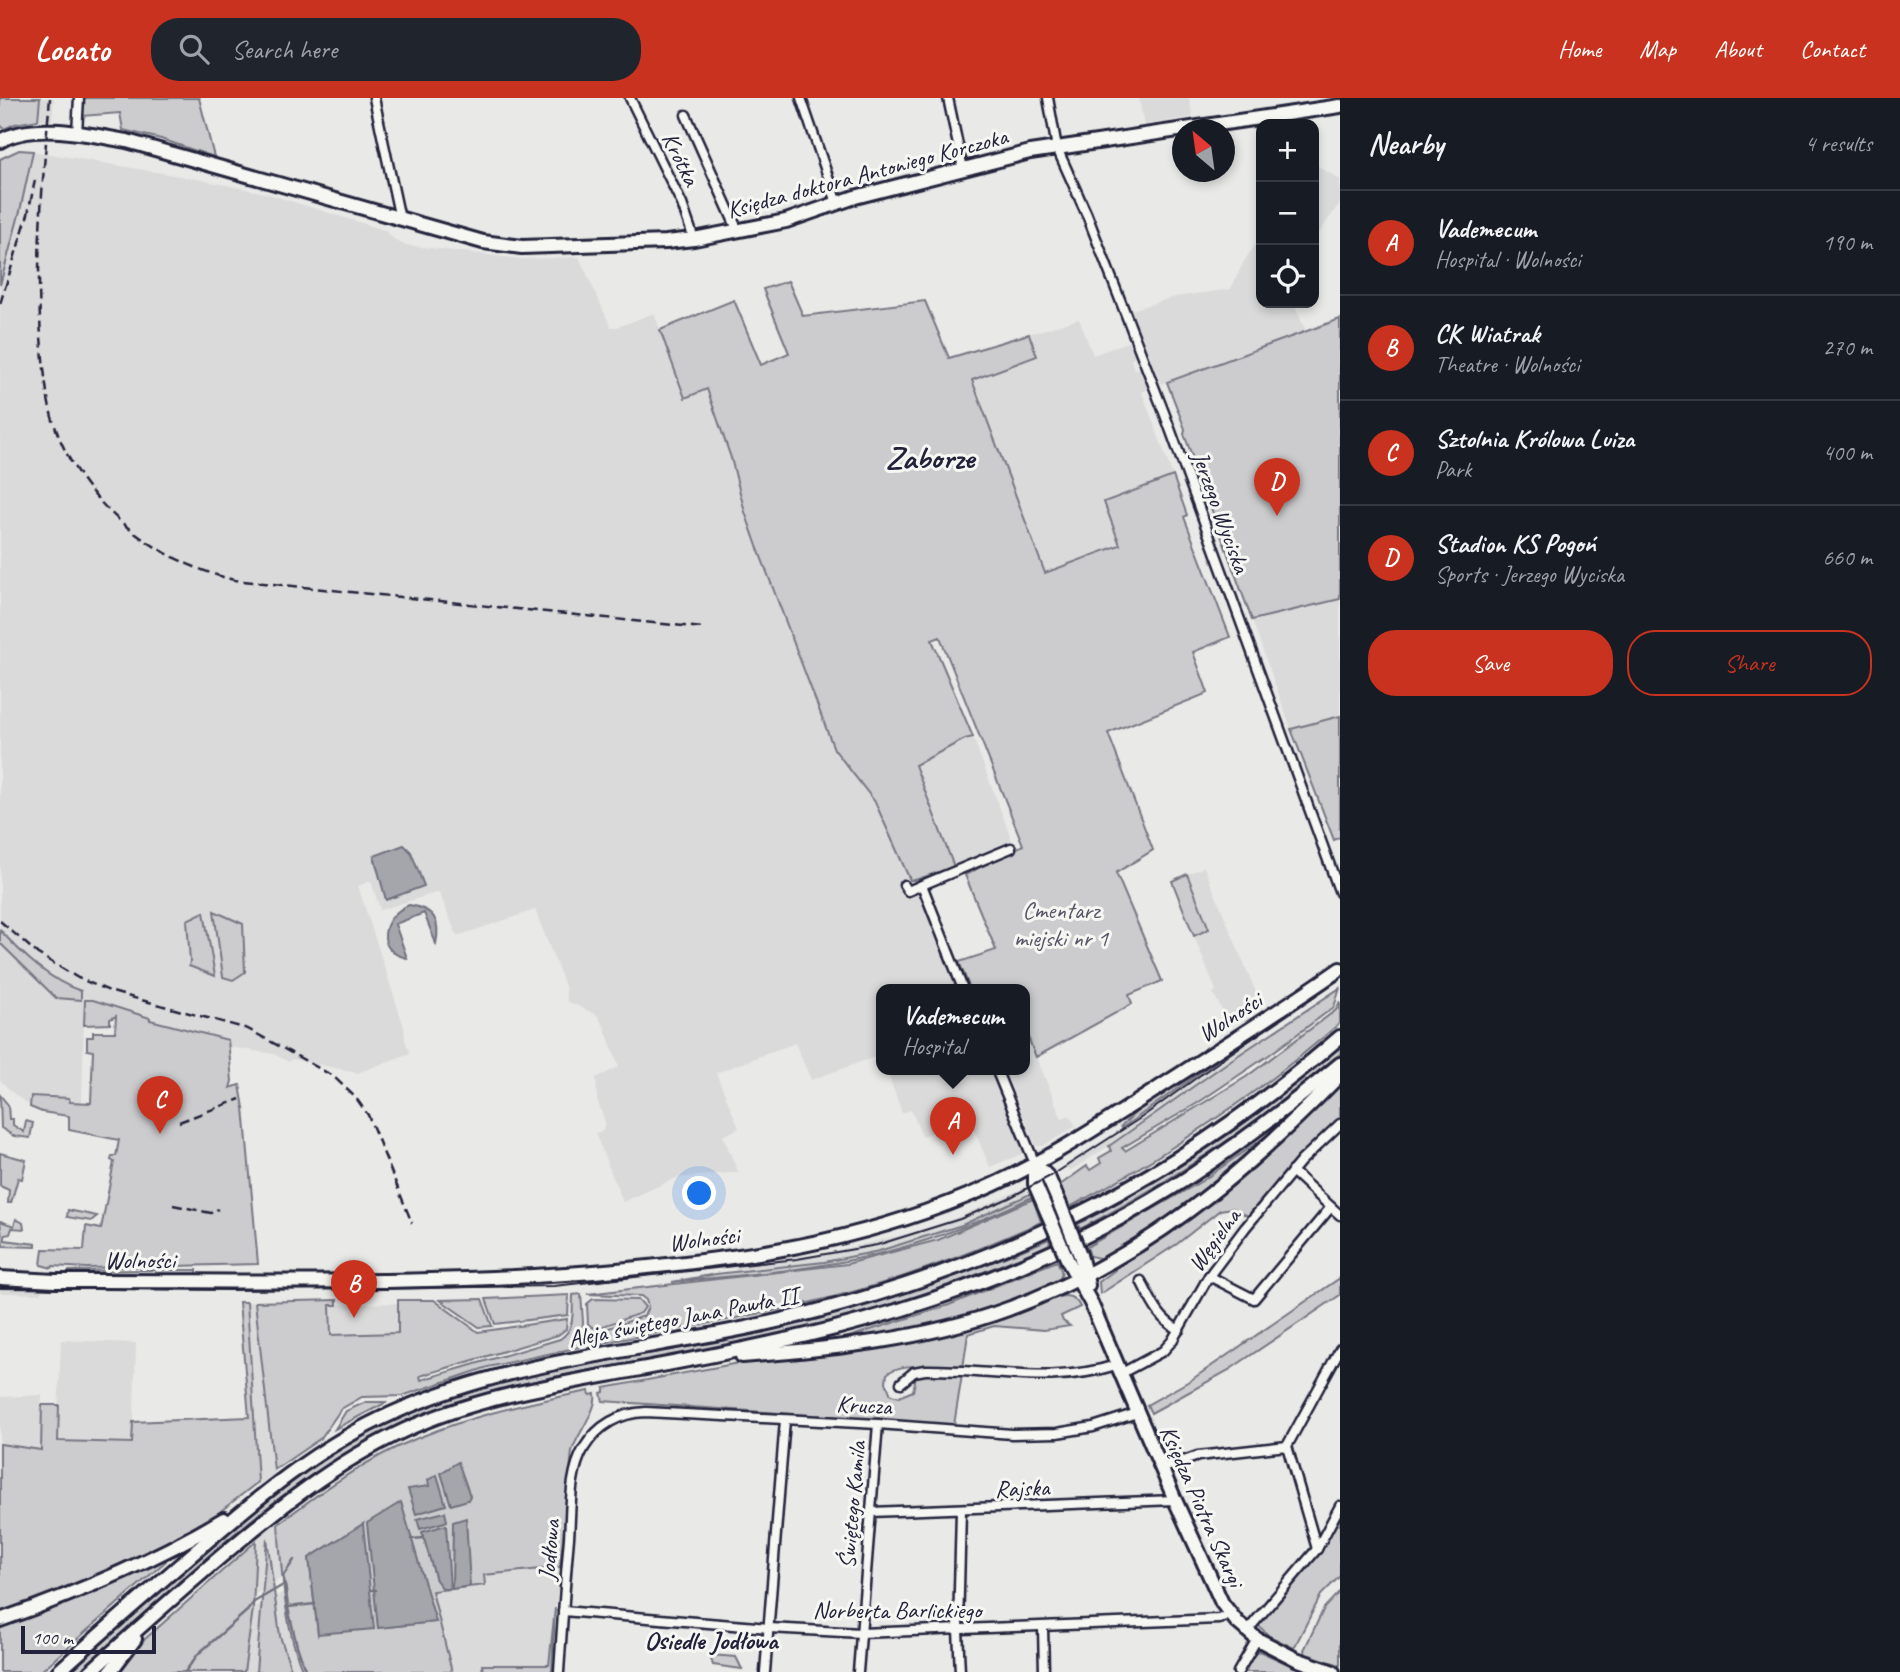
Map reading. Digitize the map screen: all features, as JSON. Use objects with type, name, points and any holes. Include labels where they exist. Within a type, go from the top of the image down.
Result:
[{"type":"main road","name":"Księdza doktora Antoniego Korczoka","points":[[0,141],[26,132],[76,133],[146,145],[483,242],[522,247],[694,239],[786,221],[837,203],[1024,153],[1340,106]]},
{"type":"main road","name":"Wolności","points":[[0,1278],[55,1281],[402,1280],[542,1275],[695,1262],[772,1252],[870,1231],[968,1196],[1035,1164],[1250,1030],[1340,969]]},
{"type":"main road","name":"Aleja świętego Jana Pawła II","points":[[58,1672],[289,1473],[343,1438],[392,1413],[434,1396],[524,1370],[753,1326],[829,1308],[907,1286],[1023,1242],[1104,1202],[1177,1160],[1242,1115],[1340,1037]]},
{"type":"main road","name":"Aleja świętego Jana Pawła II","points":[[90,1672],[276,1511],[334,1469],[378,1443],[435,1418],[479,1403],[530,1390],[810,1335],[955,1292],[1036,1259],[1121,1217],[1192,1175],[1260,1127],[1340,1064]]},
{"type":"main road","points":[[682,1361],[810,1349],[921,1333],[1006,1310],[1082,1278],[1130,1252],[1181,1218],[1244,1166],[1340,1075]]},
{"type":"main road","points":[[1048,1177],[1050,1159],[1055,1152]]},
{"type":"main road","name":"Księdza Piotra Skargi","points":[[1035,1164],[1048,1177],[1080,1255],[1082,1278],[1118,1370],[1215,1590],[1230,1615],[1252,1635],[1296,1659],[1333,1672]]},
{"type":"main road","name":"Księdza Piotra Skargi","points":[[1035,1164],[1033,1175],[1039,1193],[1068,1261],[1082,1278]]},
{"type":"main road","points":[[999,1182],[1024,1182],[1039,1193]]},
{"type":"main road","points":[[0,1620],[125,1569],[200,1534],[251,1503]]},
{"type":"main road","points":[[110,1672],[152,1616]]},
{"type":"street","points":[[76,133],[79,98]]},
{"type":"street","points":[[374,98],[400,219]]},
{"type":"street","name":"Krótka","points":[[630,98],[682,204],[694,239]]},
{"type":"street","points":[[801,98],[837,203]]},
{"type":"street","points":[[948,98],[963,169]]},
{"type":"street","name":"Jerzego Wyciska","points":[[1048,98],[1057,148],[1092,228],[1165,415],[1340,894]]},
{"type":"street","points":[[686,115],[738,231]]},
{"type":"street","points":[[904,885],[908,891],[1011,848]]},
{"type":"street","points":[[922,885],[962,984]]},
{"type":"street","points":[[998,1075],[1035,1164]]},
{"type":"street","name":"Węgielna","points":[[901,1383],[914,1372],[925,1370],[1038,1377],[1118,1370],[1163,1350],[1179,1329],[1209,1276],[1292,1171],[1340,1124]]},
{"type":"street","points":[[1292,1171],[1340,1215]]},
{"type":"street","points":[[1209,1276],[1254,1299],[1331,1207]]},
{"type":"street","points":[[1141,1281],[1160,1316],[1166,1323],[1179,1329]]},
{"type":"street","points":[[1317,1549],[1287,1446],[1340,1349]]},
{"type":"street","name":"Krucza","points":[[593,1435],[611,1421],[633,1412],[878,1424],[1012,1434],[1057,1433],[1093,1427],[1137,1413]]},
{"type":"street","points":[[765,1672],[785,1420]]},
{"type":"street","name":"Świętego Kamila","points":[[858,1672],[878,1424]]},
{"type":"street","name":"Jodłowa","points":[[559,1672],[574,1480],[577,1463],[593,1435]]},
{"type":"street","points":[[1161,1469],[1198,1456],[1287,1446]]},
{"type":"street","name":"Rajska","points":[[871,1512],[1175,1500]]},
{"type":"street","points":[[1238,1672],[1252,1635],[1317,1549],[1340,1506]]},
{"type":"street","points":[[960,1672],[958,1630],[961,1510]]},
{"type":"street","name":"Norberta Barlickiego","points":[[563,1611],[861,1633],[1219,1619],[1230,1615]]},
{"type":"street","points":[[1043,1627],[1044,1672]]},
{"type":"shaded area","points":[[40,98],[54,98],[52,120],[38,120]]},
{"type":"shaded area","points":[[1139,98],[1189,98],[1193,117],[1144,125]]},
{"type":"shaded area","points":[[33,151],[265,193],[384,230],[405,245],[522,259],[579,257],[611,327],[618,327],[654,313],[685,397],[707,389],[731,459],[745,512],[834,749],[875,802],[910,879],[915,880],[956,984],[876,984],[876,1056],[811,1080],[795,1043],[716,1073],[739,1128],[723,1136],[738,1172],[676,1178],[623,1202],[595,1133],[603,1131],[605,1122],[597,1100],[596,1078],[619,1067],[604,1026],[597,1015],[567,1001],[565,986],[535,910],[457,936],[439,892],[380,910],[371,881],[358,886],[410,1053],[358,1073],[292,1059],[288,1062],[274,1054],[229,1047],[228,1040],[149,1020],[102,1004],[84,1021],[82,1103],[70,1103],[42,1112],[14,1094],[0,1080],[0,285]]},
{"type":"shaded area","points":[[1319,166],[1340,180],[1340,203],[1319,233]]},
{"type":"shaded area","points":[[1256,244],[1256,308],[1296,308],[1306,332],[1161,384],[1131,310],[1175,297],[1231,289],[1244,261]]},
{"type":"shaded area","points":[[1079,319],[1093,355],[1130,341],[1136,355],[1131,360],[1134,369],[1141,369],[1148,389],[1142,392],[1173,476],[1105,502],[1121,545],[1045,573],[972,380],[1036,356],[1029,334]]},
{"type":"shaded area","points":[[1340,599],[1340,716],[1291,729],[1252,620]]},
{"type":"shaded area","points":[[973,737],[1012,841],[954,867],[915,765]]},
{"type":"shaded area","points":[[404,845],[411,852],[424,886],[386,900],[374,856]]},
{"type":"shaded area","points":[[1204,867],[1262,1007],[1239,1022],[1229,1023],[1213,993],[1216,991],[1172,881]]},
{"type":"shaded area","points":[[409,905],[424,909],[434,917],[437,936],[436,944],[424,913],[395,924],[407,958],[389,949],[385,933],[392,917]]},
{"type":"shaded area","points":[[1257,1033],[1262,1039],[1145,1123],[1070,1171],[1066,1164],[1122,1129]]},
{"type":"shaded area","points":[[1030,1042],[1062,1119],[1069,1115],[1076,1126],[1043,1146],[1036,1146],[1006,1075],[1030,1075]]},
{"type":"shaded area","points":[[888,1075],[992,1075],[1024,1153],[990,1167],[969,1118],[922,1136],[911,1110],[902,1113]]},
{"type":"shaded area","points":[[1024,1188],[1028,1195],[962,1225],[920,1240],[825,1262],[736,1272],[735,1264],[823,1254],[918,1231],[959,1217]]},
{"type":"shaded area","points":[[0,1286],[42,1287],[41,1294],[0,1293]]},
{"type":"shaded area","points":[[247,1302],[255,1302],[274,1470],[282,1578],[272,1584],[267,1543],[263,1590],[254,1595],[258,1479]]},
{"type":"shaded area","points":[[398,1303],[398,1333],[330,1335],[330,1305]]},
{"type":"shaded area","points":[[61,1340],[136,1343],[133,1443],[57,1441]]},
{"type":"shaded area","points":[[42,1395],[41,1450],[0,1444],[0,1397]]},
{"type":"shaded area","points":[[458,1462],[470,1496],[468,1500],[451,1505],[441,1473]]},
{"type":"shaded area","points":[[437,1475],[446,1505],[416,1514],[408,1489],[429,1486],[428,1480]]},
{"type":"shaded area","points":[[401,1502],[436,1622],[378,1628],[367,1523]]},
{"type":"shaded area","points":[[445,1512],[447,1521],[420,1529],[417,1519]]},
{"type":"shaded area","points":[[466,1518],[470,1586],[452,1589],[453,1522]]},
{"type":"shaded area","points":[[363,1524],[374,1629],[318,1634],[309,1558]]},
{"type":"shaded area","points":[[446,1525],[450,1589],[443,1589],[436,1580],[422,1532]]},
{"type":"shaded area","points":[[560,1567],[549,1665],[483,1665],[483,1672],[452,1672],[432,1590],[484,1585],[484,1575]]},
{"type":"shaded area","points":[[284,1592],[291,1632],[303,1672],[292,1672],[280,1636],[274,1597]]},
{"type":"shaded area","points":[[262,1604],[256,1672],[244,1672],[253,1609]]},
{"type":"green space","points":[[0,98],[40,98],[38,120],[4,129],[0,124]]},
{"type":"green space","points":[[84,98],[199,98],[214,157],[161,139],[123,130],[120,113],[82,116]]},
{"type":"green space","points":[[19,150],[33,151],[0,285],[0,159]]},
{"type":"green space","name":"Cmentarz miejski nr 1","points":[[788,281],[803,316],[925,301],[949,358],[1029,334],[1037,356],[972,380],[1045,573],[1120,545],[1104,502],[1173,476],[1187,515],[1184,517],[1230,637],[1193,652],[1208,693],[1108,733],[1153,850],[1116,873],[1162,981],[1129,995],[1132,1004],[1036,1057],[1030,1042],[1030,984],[968,984],[959,962],[996,950],[965,875],[1023,845],[940,637],[932,640],[973,737],[915,765],[954,867],[910,880],[875,802],[834,749],[745,512],[731,458],[707,389],[685,398],[660,330],[734,300],[761,365],[789,353],[763,289]]},
{"type":"green space","points":[[1340,319],[1340,599],[1252,620],[1167,382]]},
{"type":"green space","points":[[1340,716],[1340,837],[1334,840],[1291,729]]},
{"type":"green space","points":[[1187,874],[1209,929],[1194,936],[1172,881]]},
{"type":"green space","points":[[214,911],[243,924],[245,972],[233,980],[223,977]]},
{"type":"green space","points":[[204,912],[215,976],[189,966],[187,920]]},
{"type":"green space","points":[[0,930],[48,974],[81,991],[81,1000],[56,998],[0,943]]},
{"type":"green space","points":[[1340,988],[1334,1007],[1269,1055],[1196,1104],[1122,1148],[1125,1151],[1246,1077],[1336,1010],[1340,1001],[1340,1023],[1309,1049],[1244,1099],[1176,1145],[1070,1207],[1060,1185],[1087,1166],[1090,1170],[1101,1163],[1099,1158],[1111,1151],[1109,1146],[1231,1060]]},
{"type":"green space","points":[[85,1000],[93,1000],[150,1020],[228,1040],[232,1081],[230,1088],[240,1085],[244,1108],[258,1264],[87,1268],[52,1268],[41,1265],[43,1249],[84,1250],[86,1226],[101,1229],[114,1162],[111,1160],[112,1156],[116,1156],[119,1140],[69,1130],[69,1116],[42,1112],[30,1107],[31,1096],[69,1098],[70,1102],[91,1103],[93,1051],[87,1050],[87,1037],[93,1037],[93,1032],[115,1032],[116,1016],[110,1019],[110,1024],[84,1025]]},
{"type":"green space","points":[[1243,1042],[1122,1128],[1121,1126],[1144,1105]]},
{"type":"green space","points":[[1340,1047],[1340,1054],[1247,1127],[1149,1191],[1080,1229],[1078,1224],[1147,1186],[1247,1121]]},
{"type":"green space","points":[[1340,1082],[1340,1118],[1293,1163],[1248,1216],[1232,1208],[1220,1210],[1177,1244],[1100,1294],[1099,1282],[1115,1270],[1114,1267],[1185,1221],[1230,1186]]},
{"type":"green space","points":[[0,1095],[8,1105],[9,1119],[13,1119],[13,1125],[24,1132],[26,1121],[33,1123],[30,1138],[14,1136],[1,1128]]},
{"type":"green space","points":[[1266,1136],[1267,1139],[1191,1205],[1130,1247],[1103,1259],[1090,1256],[1087,1247],[1202,1181]]},
{"type":"green space","points":[[0,1153],[26,1160],[22,1179],[18,1178],[11,1203],[8,1203],[9,1190],[0,1186]]},
{"type":"green space","points":[[1030,1194],[1032,1197],[953,1231],[870,1256],[797,1269],[672,1282],[716,1274],[824,1262],[879,1251],[962,1225]]},
{"type":"green space","points":[[1033,1199],[1041,1222],[973,1251],[903,1276],[856,1291],[759,1314],[596,1344],[593,1340],[595,1334],[600,1331],[644,1316],[648,1307],[641,1296],[587,1294],[847,1264],[938,1240]]},
{"type":"green space","points":[[68,1210],[97,1216],[91,1221],[67,1217]]},
{"type":"green space","points":[[16,1219],[23,1223],[24,1229],[12,1228],[10,1234],[5,1235],[5,1240],[36,1244],[36,1247],[3,1246],[0,1221],[14,1226]]},
{"type":"green space","points":[[1049,1239],[1050,1244],[974,1276],[856,1315],[735,1344],[529,1382],[450,1404],[412,1419],[365,1442],[277,1500],[236,1532],[79,1672],[70,1672],[179,1573],[256,1508],[337,1451],[379,1427],[421,1408],[465,1393],[556,1370],[740,1337],[819,1318],[935,1283]]},
{"type":"green space","points":[[1057,1261],[1061,1275],[1056,1283],[981,1313],[899,1333],[839,1340],[949,1305]]},
{"type":"green space","points":[[197,1270],[197,1276],[69,1276],[69,1271]]},
{"type":"green space","points":[[1340,1278],[1340,1295],[1229,1370],[1151,1413],[1147,1405],[1191,1380]]},
{"type":"green space","points":[[581,1294],[583,1322],[580,1347],[488,1367],[402,1396],[362,1397],[341,1409],[321,1438],[274,1470],[255,1302],[337,1300],[337,1305],[330,1305],[331,1335],[398,1333],[398,1300],[434,1300],[478,1332],[567,1319],[566,1329],[558,1335],[420,1376],[421,1380],[560,1339],[571,1325],[573,1295]]},
{"type":"green space","points":[[569,1295],[568,1315],[495,1324],[486,1299]]},
{"type":"green space","points":[[1054,1295],[1056,1298],[1070,1297],[1076,1300],[1080,1307],[1061,1316],[1070,1326],[1044,1330],[994,1326],[968,1334],[963,1368],[912,1366],[887,1374],[886,1382],[891,1395],[899,1397],[913,1391],[916,1376],[921,1374],[962,1375],[954,1425],[603,1401],[601,1393],[604,1388],[744,1362],[876,1345]]},
{"type":"green space","points":[[482,1299],[492,1326],[479,1327],[440,1300]]},
{"type":"green space","points":[[593,1299],[639,1300],[645,1307],[641,1313],[595,1329],[588,1324],[587,1304]]},
{"type":"green space","points":[[239,1302],[247,1302],[258,1482],[199,1528],[99,1577],[0,1615],[0,1444],[41,1450],[42,1405],[59,1405],[58,1441],[132,1443],[133,1422],[249,1417]]},
{"type":"green space","points":[[589,1391],[590,1395],[595,1394],[595,1400],[572,1451],[560,1567],[484,1575],[485,1585],[432,1591],[452,1672],[303,1672],[288,1617],[278,1524],[349,1474],[418,1438],[514,1407]],"holes":[[[363,1524],[318,1634],[309,1558]],[[446,1526],[446,1534],[436,1580],[423,1532]],[[376,1590],[435,1622],[378,1628]]]},
{"type":"green space","points":[[366,1402],[387,1402],[335,1429],[346,1411]]},
{"type":"green space","points":[[1340,1514],[1340,1576],[1321,1595],[1294,1648],[1269,1636],[1258,1625],[1323,1547]]},
{"type":"green space","points":[[267,1538],[280,1636],[292,1672],[256,1672]]},
{"type":"green space","points":[[256,1541],[253,1609],[244,1672],[115,1672],[145,1639]]},
{"type":"green space","points":[[166,1558],[166,1561],[40,1672],[0,1672],[0,1624]]},
{"type":"green space","points":[[1340,1591],[1340,1665],[1306,1654],[1304,1650],[1324,1608]]},
{"type":"green space","points":[[555,1608],[552,1672],[483,1672],[482,1665],[549,1665]]},
{"type":"green space","points":[[1259,1651],[1306,1672],[1244,1672]]},
{"type":"green space","points":[[710,1655],[736,1657],[742,1669],[713,1665]]},
{"type":"waterway","points":[[411,1539],[424,1538]]},
{"type":"waterway","points":[[285,1584],[283,1576],[294,1560]]},
{"type":"waterway","points":[[185,1672],[198,1654],[254,1602],[285,1584],[288,1607],[315,1604]]},
{"type":"waterway","points":[[370,1590],[376,1590]]},
{"type":"waterway","points":[[288,1608],[306,1672]]},
{"type":"tram line","points":[[0,1288],[231,1290],[554,1286],[797,1259],[877,1245],[960,1219],[1009,1198],[1054,1174],[1142,1117],[1340,979]]},
{"type":"railway","points":[[50,98],[39,261],[40,326],[47,395],[52,417],[79,475],[121,522],[174,557],[234,580],[703,628]]},
{"type":"railway","points":[[0,304],[28,214],[35,180]]},
{"type":"railway","points":[[0,921],[38,954],[78,978],[112,992],[248,1029],[333,1076],[356,1098],[368,1115],[412,1223]]},
{"type":"railway","points":[[179,1122],[240,1099]]},
{"type":"railway","points":[[173,1205],[211,1213],[218,1209]]},
{"type":"place","name":"Stadion KS Pogoń","points":[[1277,516]]},
{"type":"place","name":"Sztolnia Królowa Luiza","points":[[160,1134]]},
{"type":"place","name":"Vademecum","points":[[953,1155]]},
{"type":"place","name":"CK Wiatrak","points":[[354,1318]]},
{"type":"district","name":"Zaborze","points":[[930,457]]},
{"type":"district","name":"Osiedle Jodłowa","points":[[711,1640]]}]
